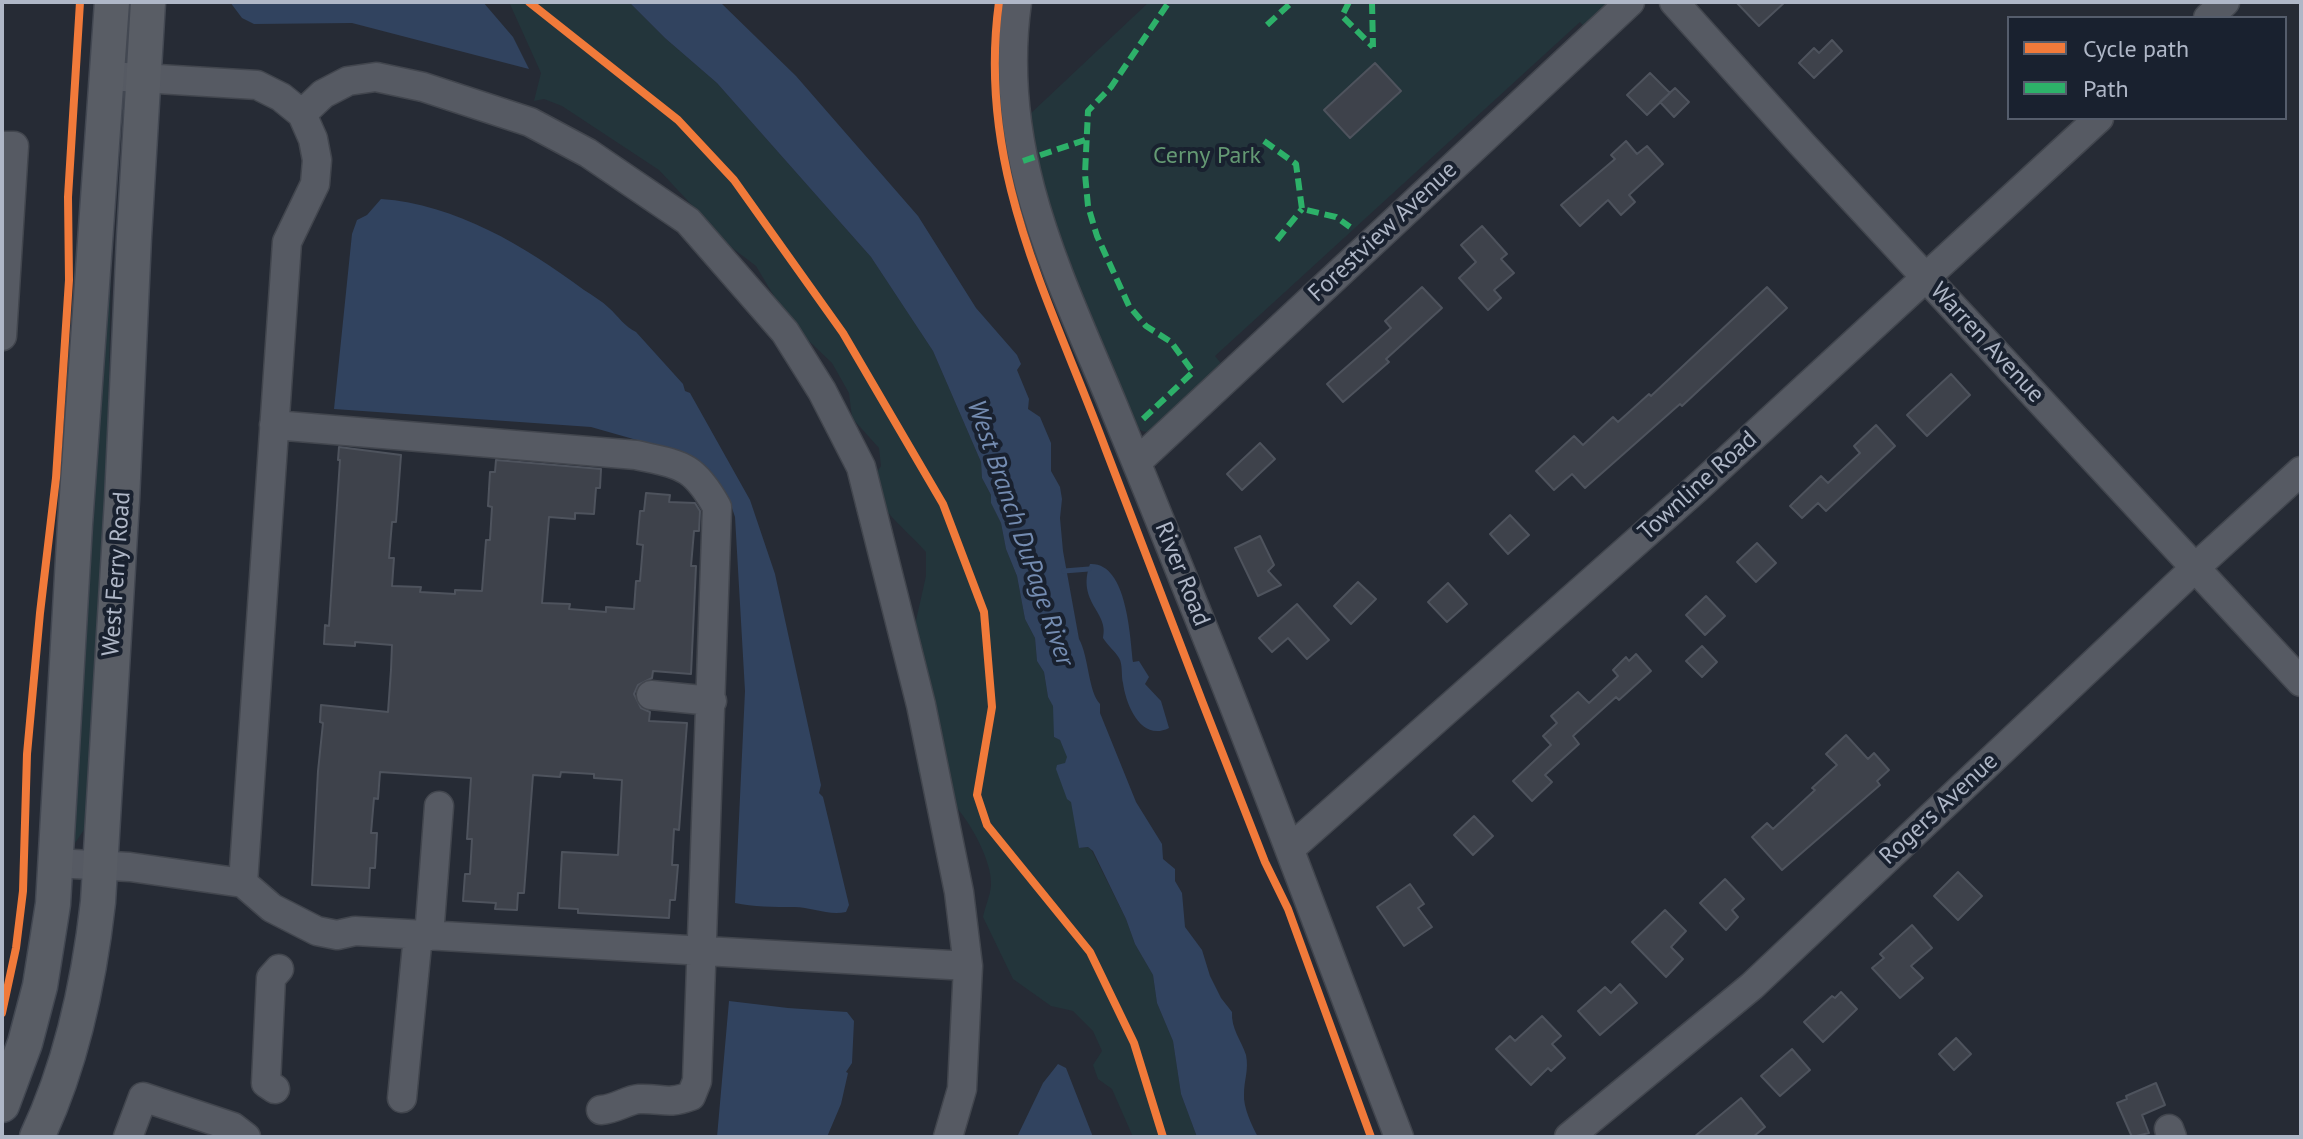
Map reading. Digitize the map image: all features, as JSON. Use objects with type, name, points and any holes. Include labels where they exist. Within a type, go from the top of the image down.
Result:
[{"type":"main road","name":"West Ferry Road","points":[[2,1105],[25,1043],[43,971],[53,904],[112,2]]},
{"type":"main road","name":"West Ferry Road","points":[[37,1137],[65,1063],[92,951],[122,500],[148,2]]},
{"type":"street","name":"River Road","points":[[1017,2],[1014,66],[1018,127],[1034,209],[1051,260],[1137,462],[1291,848],[1399,1137]]},
{"type":"street","name":"Forestview Avenue","points":[[1137,462],[1630,2]]},
{"type":"street","name":"Warren Avenue","points":[[1674,2],[2301,682]]},
{"type":"street","points":[[2210,16],[2225,2]]},
{"type":"street","points":[[108,76],[257,85],[281,97],[302,114],[313,139],[317,160],[315,184],[287,242],[274,425],[251,888]]},
{"type":"street","points":[[302,114],[323,94],[348,81],[376,77],[423,87],[530,122],[588,153],[688,221],[785,332],[822,391],[861,467],[921,705],[959,892],[968,966],[962,1089],[948,1137]]},
{"type":"street","name":"Townline Road","points":[[1291,848],[1685,500],[2097,120]]},
{"type":"street","points":[[2,146],[14,146],[5,238],[2,336]]},
{"type":"street","points":[[274,425],[636,455],[683,465],[705,484],[717,507],[697,1081],[691,1096],[673,1102],[636,1099],[616,1109],[601,1110]]},
{"type":"street","name":"Rogers Avenue","points":[[1569,1137],[1752,986],[2301,471]]},
{"type":"street","points":[[651,695],[712,701]]},
{"type":"street","points":[[402,1098],[439,806]]},
{"type":"street","points":[[54,863],[130,867],[273,892],[355,931],[968,966]]},
{"type":"street","points":[[275,1089],[266,1083],[271,978],[279,969]]},
{"type":"street","points":[[128,1137],[143,1097],[233,1127],[246,1137]]},
{"type":"green space","points":[[509,2],[629,2],[717,83],[871,257],[933,351],[981,462],[982,478],[1001,523],[1006,549],[1017,576],[1025,619],[1035,638],[1037,661],[1044,672],[1048,697],[1054,706],[1054,737],[1060,740],[1068,757],[1065,763],[1080,848],[1088,847],[1092,851],[1135,944],[1153,975],[1157,1003],[1173,1041],[1181,1094],[1197,1137],[1133,1137],[1112,1089],[1098,1079],[1093,1065],[1102,1051],[1093,1031],[1073,1011],[1051,1006],[1013,979],[983,917],[991,886],[983,851],[954,804],[928,785],[918,772],[910,647],[926,576],[926,552],[887,511],[875,492],[871,481],[881,466],[879,448],[852,418],[849,393],[832,363],[790,323],[756,266],[731,247],[659,170],[562,106],[544,99],[534,101],[541,73]]},
{"type":"green space","name":"Cerny Park","points":[[1149,2],[1619,2],[1588,31],[1580,22],[1215,356],[1224,367],[1155,429],[1146,432],[1134,424],[1052,233],[1029,115]]},
{"type":"green space","points":[[111,254],[106,562],[90,821],[73,846],[76,692]]},
{"type":"water","points":[[230,2],[483,2],[513,37],[529,69],[352,23],[254,24],[242,18]]},
{"type":"water","name":"West Branch DuPage River","points":[[629,2],[720,2],[796,76],[918,216],[976,308],[1017,355],[1021,364],[1017,370],[1029,399],[1028,409],[1040,417],[1051,443],[1051,471],[1060,487],[1062,499],[1063,551],[1079,639],[1093,691],[1136,802],[1162,844],[1163,859],[1175,869],[1175,881],[1182,893],[1185,927],[1202,950],[1210,976],[1232,1012],[1247,1060],[1245,1105],[1258,1137],[1197,1137],[1181,1094],[1173,1041],[1157,1003],[1153,975],[1135,944],[1093,851],[1088,847],[1079,848],[1071,802],[1067,799],[1056,769],[1057,765],[1065,763],[1067,757],[1060,740],[1054,737],[1053,706],[1048,697],[1044,672],[1037,661],[1035,638],[1025,619],[1017,576],[1006,549],[1001,523],[991,503],[991,495],[982,478],[981,462],[933,351],[871,257],[717,83]]},
{"type":"water","points":[[381,199],[436,209],[462,218],[538,258],[606,305],[636,332],[683,384],[685,391],[690,393],[750,500],[775,574],[821,785],[819,793],[823,797],[849,905],[846,912],[735,903],[745,691],[735,517],[728,496],[705,466],[679,452],[591,427],[334,409],[352,234],[357,220],[367,215]]},
{"type":"water","points":[[1090,564],[1102,567],[1112,575],[1119,587],[1128,619],[1133,662],[1139,661],[1149,677],[1145,684],[1161,701],[1169,728],[1150,730],[1131,711],[1120,661],[1103,638],[1102,621],[1087,588]]},
{"type":"water","points":[[729,1001],[847,1012],[854,1021],[852,1063],[846,1072],[841,1104],[827,1137],[717,1137]]},
{"type":"water","points":[[1058,1064],[1066,1068],[1093,1137],[1017,1137],[1043,1083]]},
{"type":"building","points":[[1736,2],[1785,2],[1759,26]]},
{"type":"building","points":[[1832,40],[1842,51],[1814,78],[1799,63],[1814,48],[1819,53]]},
{"type":"building","points":[[1375,63],[1401,91],[1350,138],[1324,110]]},
{"type":"building","points":[[1650,73],[1670,93],[1647,115],[1627,95]]},
{"type":"building","points":[[1675,88],[1689,102],[1674,117],[1660,102]]},
{"type":"building","points":[[1626,141],[1637,154],[1647,146],[1663,164],[1629,195],[1635,202],[1621,215],[1608,200],[1580,226],[1561,205],[1615,159],[1611,155]]},
{"type":"building","points":[[1482,226],[1507,254],[1501,259],[1514,273],[1494,290],[1501,298],[1488,310],[1459,278],[1476,262],[1461,245]]},
{"type":"building","points":[[1422,287],[1442,308],[1386,359],[1389,362],[1343,402],[1327,384],[1391,328],[1385,321]]},
{"type":"building","points":[[1767,287],[1787,308],[1682,406],[1680,404],[1585,488],[1572,474],[1554,490],[1536,471],[1574,436],[1583,445],[1613,417],[1618,422],[1649,394],[1651,396]]},
{"type":"building","points":[[1951,374],[1970,395],[1927,436],[1907,415]]},
{"type":"building","points":[[1876,425],[1895,446],[1826,511],[1818,503],[1802,518],[1790,506],[1821,476],[1828,483],[1860,453],[1854,446]]},
{"type":"building","points":[[1260,443],[1275,459],[1242,490],[1227,474]]},
{"type":"building","points":[[339,447],[401,455],[396,522],[392,522],[389,558],[394,558],[392,586],[421,587],[420,592],[455,594],[455,590],[482,591],[486,540],[490,540],[490,472],[495,472],[496,460],[601,469],[594,514],[575,513],[575,519],[549,517],[542,603],[570,604],[569,609],[606,612],[606,607],[634,609],[643,545],[637,544],[640,511],[644,511],[646,493],[670,495],[669,502],[695,503],[700,511],[699,531],[694,531],[691,566],[696,566],[691,674],[653,671],[652,678],[638,685],[634,694],[641,708],[650,712],[649,721],[687,723],[679,830],[674,829],[672,865],[678,865],[675,900],[670,900],[669,918],[578,913],[578,909],[559,908],[562,852],[618,855],[622,780],[594,778],[594,774],[561,772],[560,777],[533,775],[524,893],[518,893],[517,910],[495,909],[496,903],[463,901],[465,874],[470,874],[472,839],[467,839],[471,778],[380,772],[371,833],[377,833],[375,868],[370,868],[369,888],[312,885],[323,723],[320,722],[321,705],[388,712],[391,670],[392,645],[355,642],[355,646],[324,644],[325,625],[329,626]]},
{"type":"building","points":[[1510,515],[1529,535],[1508,554],[1490,534]]},
{"type":"building","points":[[1260,536],[1274,565],[1268,571],[1281,585],[1258,596],[1235,548]]},
{"type":"building","points":[[1757,543],[1776,563],[1756,582],[1737,562]]},
{"type":"building","points":[[1358,582],[1376,599],[1351,624],[1334,606]]},
{"type":"building","points":[[1448,583],[1467,604],[1447,622],[1428,602]]},
{"type":"building","points":[[1706,596],[1725,616],[1705,635],[1686,615]]},
{"type":"building","points":[[1297,604],[1329,640],[1307,659],[1288,638],[1272,652],[1259,638]]},
{"type":"building","points":[[1702,646],[1717,662],[1702,677],[1686,661]]},
{"type":"building","points":[[1636,654],[1651,671],[1619,700],[1616,697],[1573,736],[1579,744],[1545,775],[1552,782],[1532,801],[1513,781],[1551,745],[1543,736],[1557,723],[1551,716],[1578,692],[1589,703],[1618,676],[1613,670],[1626,657],[1629,661]]},
{"type":"building","points":[[1846,735],[1868,759],[1874,753],[1889,770],[1877,781],[1880,785],[1782,870],[1752,837],[1767,823],[1773,829],[1815,790],[1812,788],[1837,765],[1826,754]]},
{"type":"building","points":[[1474,816],[1493,836],[1473,855],[1454,835]]},
{"type":"building","points":[[1958,872],[1982,896],[1958,920],[1934,896]]},
{"type":"building","points":[[1725,879],[1744,899],[1732,910],[1738,917],[1726,930],[1700,903]]},
{"type":"building","points":[[1410,884],[1424,904],[1418,908],[1432,927],[1404,946],[1377,907]]},
{"type":"building","points":[[1665,910],[1686,931],[1671,947],[1683,959],[1666,977],[1632,942]]},
{"type":"building","points":[[1912,925],[1932,948],[1911,966],[1923,978],[1900,998],[1872,968],[1884,958],[1880,954]]},
{"type":"building","points":[[1620,984],[1637,1003],[1600,1035],[1578,1011],[1605,987],[1611,993]]},
{"type":"building","points":[[1841,992],[1857,1009],[1823,1042],[1804,1022],[1832,996],[1835,998]]},
{"type":"building","points":[[1542,1016],[1561,1036],[1552,1044],[1565,1058],[1551,1071],[1548,1068],[1531,1085],[1496,1049],[1510,1036],[1515,1041]]},
{"type":"building","points":[[1956,1038],[1971,1054],[1954,1070],[1939,1054]]},
{"type":"building","points":[[1792,1049],[1810,1070],[1780,1096],[1761,1076]]},
{"type":"building","points":[[2156,1083],[2165,1105],[2142,1115],[2149,1133],[2132,1137],[2117,1103]]},
{"type":"building","points":[[1741,1098],[1765,1127],[1753,1137],[1694,1137]]},
{"type":"waterway","points":[[1064,571],[1089,569]]},
{"type":"marked path","points":[[1143,419],[1193,372],[1171,342],[1146,326],[1129,306],[1097,236],[1088,206],[1085,174],[1088,111],[1111,87],[1169,2]]},
{"type":"marked path","points":[[1267,25],[1292,2]]},
{"type":"marked path","points":[[1349,2],[1342,16],[1373,47]]},
{"type":"marked path","points":[[1372,2],[1373,47]]},
{"type":"marked path","points":[[1023,161],[1085,140]]},
{"type":"marked path","points":[[1264,141],[1296,164],[1302,209],[1336,217],[1350,227]]},
{"type":"marked path","points":[[1277,240],[1302,209]]},
{"type":"cycle path","points":[[2,1013],[16,948],[23,891],[27,754],[56,478],[69,280],[68,197],[80,2]]},
{"type":"cycle path","points":[[529,2],[678,120],[734,180],[843,333],[943,504],[984,612],[992,707],[977,795],[987,825],[1090,952],[1134,1043],[1163,1137]]},
{"type":"cycle path","points":[[999,2],[995,63],[998,121],[1008,177],[1023,232],[1041,286],[1245,811],[1288,909],[1371,1137]]}]
